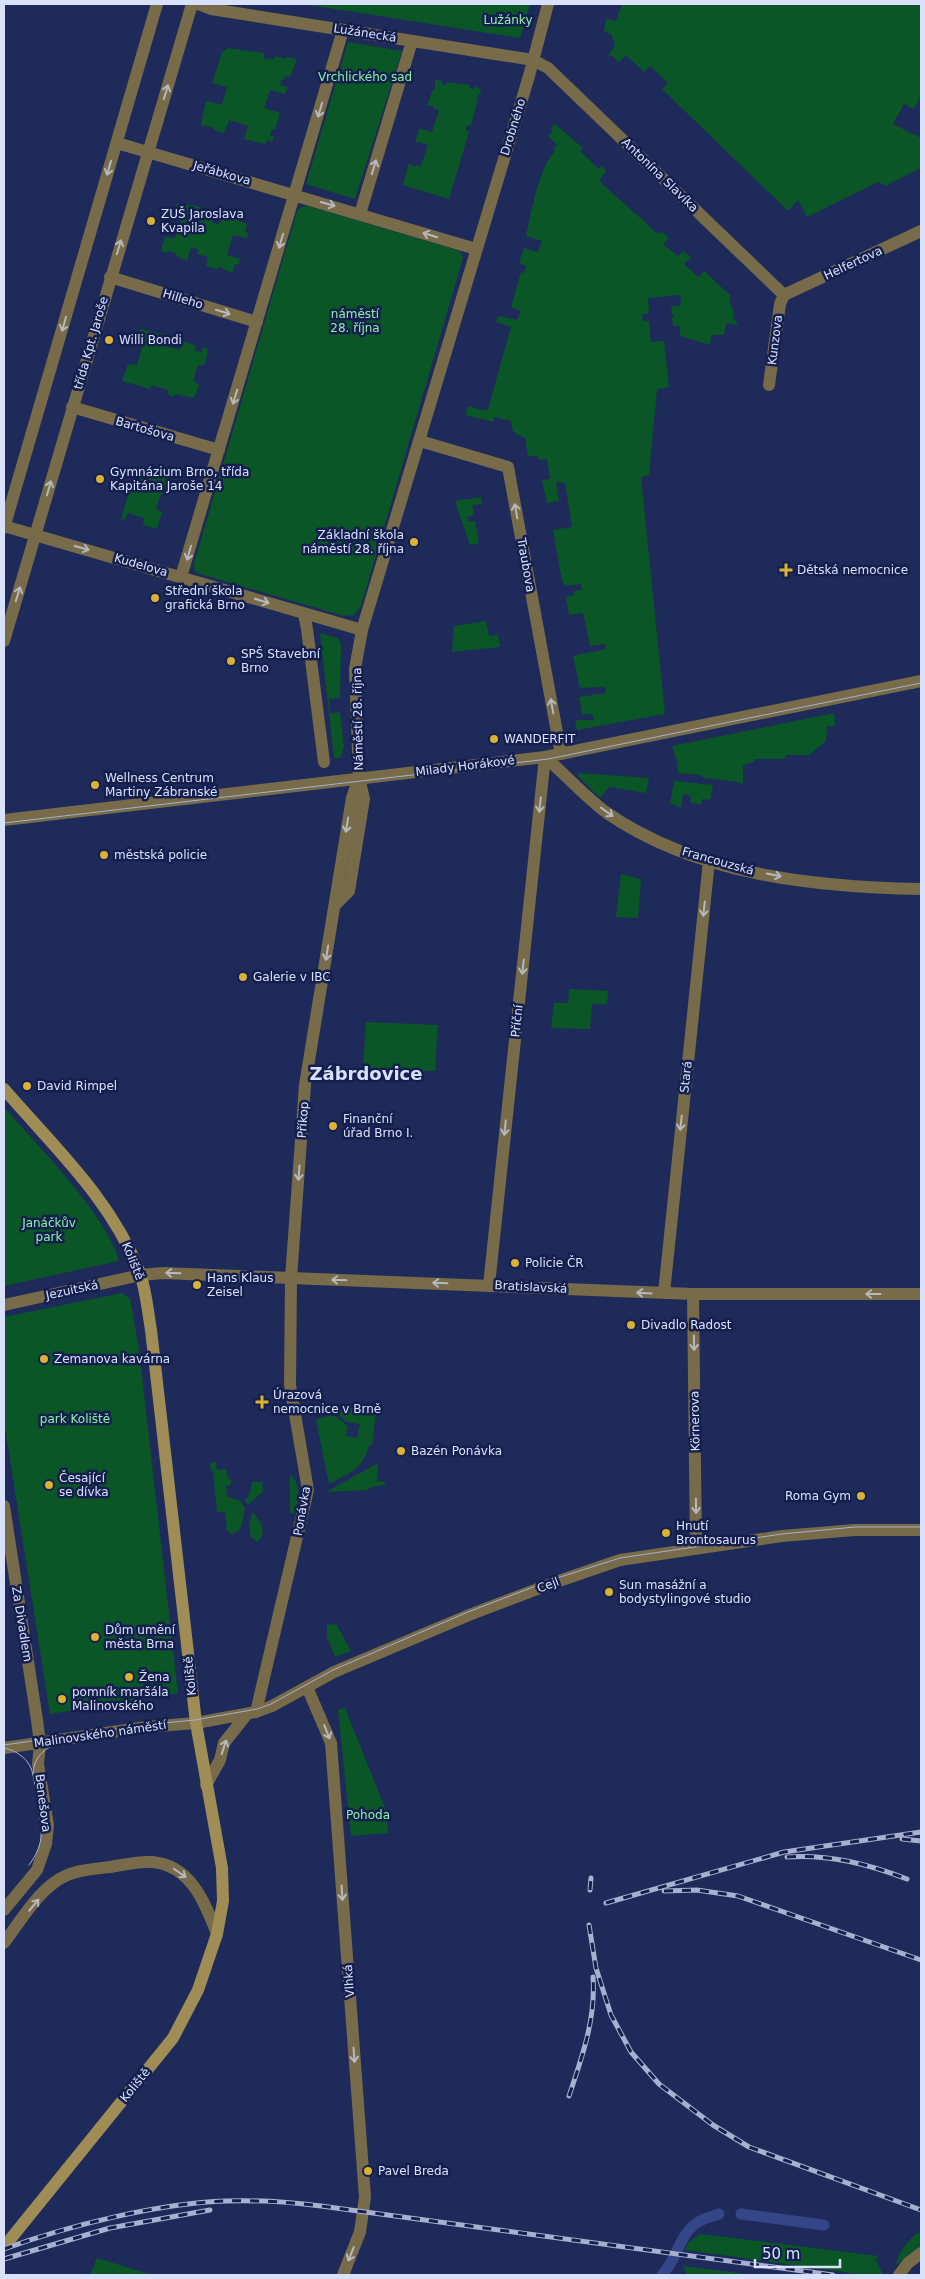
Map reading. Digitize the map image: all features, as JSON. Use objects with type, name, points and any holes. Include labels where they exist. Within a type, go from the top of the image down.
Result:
[{"type":"main road","name":"Koliště","points":[[4,1089],[90,1186],[120,1229],[140,1275],[151,1330],[196,1723],[222,1868],[223,1901],[217,1934],[198,1990],[173,2038],[8,2242]]},
{"type":"street","points":[[35,534],[4,527],[9,492],[117,143],[157,4]]},
{"type":"street","name":"třída Kpt. Jaroše","points":[[4,641],[192,4]]},
{"type":"street","name":"Lužánecká","points":[[198,4],[211,9],[533,60]]},
{"type":"street","name":"Drobného","points":[[476,249],[548,4]]},
{"type":"street","points":[[182,577],[343,30]]},
{"type":"street","points":[[360,214],[412,40]]},
{"type":"street","name":"Antonína Slavíka","points":[[533,60],[548,68],[784,295]]},
{"type":"street","points":[[117,143],[148,152]]},
{"type":"street","name":"Jeřábkova","points":[[148,152],[295,195]]},
{"type":"street","points":[[295,195],[476,249],[362,630]]},
{"type":"street","name":"Helfertova","points":[[784,295],[921,230]]},
{"type":"street","name":"Hilleho","points":[[110,277],[257,322]]},
{"type":"street","name":"Kunzova","points":[[769,385],[780,304],[784,295]]},
{"type":"street","name":"Bartošova","points":[[72,407],[219,450]]},
{"type":"street","name":"Traubova","points":[[420,441],[508,467],[561,754]]},
{"type":"street","name":"Kudelova","points":[[35,534],[362,630]]},
{"type":"street","points":[[304,614],[308,629],[324,762]]},
{"type":"street","name":"Náměstí 28. října","points":[[359,778],[355,669],[362,630]]},
{"type":"street","name":"Milady Horákové","points":[[4,820],[545,757],[921,681]]},
{"type":"street","name":"Francouzská","points":[[545,757],[606,812],[658,843],[709,861],[780,877],[864,888],[921,889]]},
{"type":"street","name":"Příční","points":[[489,1285],[545,757]]},
{"type":"street","name":"Příkop","points":[[291,1278],[305,1085],[352,798],[359,778]]},
{"type":"street","name":"Stará","points":[[664,1294],[709,861]]},
{"type":"street","name":"Bratislavská","points":[[140,1275],[163,1273],[489,1285],[664,1294],[921,1294]]},
{"type":"street","name":"Jezuitská","points":[[4,1305],[140,1275]]},
{"type":"street","name":"Ponávka","points":[[252,1713],[308,1490],[290,1385],[291,1278]]},
{"type":"street","name":"Körnerova","points":[[693,1294],[696,1548]]},
{"type":"street","name":"Za Divadlem","points":[[4,1506],[5,1526],[40,1742]]},
{"type":"street","name":"Cejl","points":[[196,1723],[252,1713],[272,1706],[334,1672],[469,1615],[620,1560],[782,1536],[855,1530],[921,1530]]},
{"type":"street","name":"Vlhká","points":[[307,1688],[331,1743],[365,2197],[360,2232],[343,2275]]},
{"type":"street","points":[[206,1785],[220,1760],[224,1743],[252,1713]]},
{"type":"street","name":"Malinovského náměstí","points":[[4,1748],[146,1727],[196,1723]]},
{"type":"street","name":"Benešova","points":[[4,1910],[37,1870],[46,1844],[48,1825],[38,1764],[40,1742]]},
{"type":"street","points":[[4,1943],[45,1892],[55,1882],[68,1874],[81,1870],[152,1862],[169,1866],[194,1884],[207,1907],[217,1934]]},
{"type":"street","points":[[898,2275],[908,2263],[921,2253]]},
{"type":"green space","name":"Lužánky","points":[[303,4],[530,4],[520,38]]},
{"type":"green space","points":[[622,4],[921,4],[921,95],[914,109],[904,104],[893,124],[921,138],[921,168],[887,185],[888,187],[878,182],[807,217],[798,200],[788,211],[662,89],[668,83],[650,66],[644,72],[626,55],[618,63],[614,57],[608,55],[615,46],[611,34],[604,32],[606,19],[616,21]]},
{"type":"green space","name":"Vrchlického sad","points":[[348,42],[402,51],[355,199],[306,184]]},
{"type":"green space","points":[[228,48],[264,53],[264,59],[268,60],[268,58],[274,59],[275,56],[285,59],[286,57],[297,59],[290,77],[285,76],[281,80],[280,85],[288,87],[285,94],[270,90],[264,108],[280,113],[275,130],[272,129],[270,135],[274,137],[272,142],[267,140],[265,144],[244,139],[248,126],[229,120],[224,133],[201,125],[206,101],[222,105],[227,87],[212,83],[222,52]]},
{"type":"green space","points":[[435,81],[442,81],[442,84],[447,85],[447,82],[469,85],[469,88],[474,89],[474,86],[482,90],[476,98],[478,99],[471,125],[467,125],[466,130],[469,132],[449,199],[403,185],[409,163],[415,167],[416,165],[421,166],[428,145],[415,143],[420,126],[421,129],[432,132],[439,110],[434,109],[434,106],[427,106],[433,89],[435,90]]},
{"type":"green space","points":[[555,124],[583,148],[580,151],[599,169],[602,166],[606,171],[599,181],[658,234],[662,232],[669,238],[663,244],[678,256],[683,251],[691,257],[684,264],[698,277],[704,271],[731,296],[729,301],[734,312],[733,317],[738,325],[726,323],[724,335],[711,335],[710,345],[680,336],[680,326],[673,326],[672,318],[674,317],[671,306],[681,305],[680,295],[648,298],[649,314],[642,314],[643,321],[649,321],[651,342],[664,341],[669,387],[657,389],[649,475],[641,477],[665,714],[577,730],[575,720],[594,720],[592,714],[582,715],[579,697],[606,693],[605,687],[580,688],[573,656],[606,649],[605,644],[590,646],[583,613],[569,615],[566,597],[574,595],[574,591],[582,590],[581,584],[566,586],[562,581],[553,530],[572,527],[565,483],[556,482],[559,501],[547,503],[542,480],[550,479],[547,459],[539,460],[537,455],[528,457],[525,438],[513,432],[511,421],[494,417],[494,422],[465,415],[468,406],[482,410],[488,409],[511,327],[496,322],[498,316],[517,320],[521,311],[511,307],[521,272],[524,273],[526,266],[519,263],[524,248],[538,252],[542,241],[526,236],[540,179],[549,158],[555,151],[553,149],[557,145],[548,136],[553,131],[551,128]]},
{"type":"green space","points":[[177,203],[201,207],[198,217],[212,220],[212,222],[219,225],[223,214],[247,224],[245,232],[248,233],[247,238],[233,235],[227,255],[240,259],[239,265],[235,264],[232,273],[218,266],[217,269],[206,266],[208,257],[197,254],[198,249],[191,247],[187,261],[176,256],[176,253],[161,251],[165,237],[175,238],[181,220],[172,216]]},
{"type":"green space","name":"náměstí 28. října","points":[[308,206],[460,251],[463,258],[361,606],[354,615],[344,616],[200,574],[194,570],[194,564],[297,211],[301,207]]},
{"type":"green space","points":[[140,329],[165,335],[163,345],[180,350],[184,341],[196,346],[195,351],[201,352],[203,347],[208,349],[205,365],[198,365],[193,380],[199,385],[194,398],[175,394],[174,397],[167,394],[168,390],[151,385],[150,389],[122,381],[128,364],[137,365],[144,341],[137,339]]},
{"type":"green space","points":[[137,467],[140,468],[140,475],[155,479],[158,473],[172,477],[167,494],[161,494],[156,509],[162,512],[157,529],[143,525],[144,518],[128,513],[125,520],[121,519]]},
{"type":"green space","points":[[481,497],[482,504],[472,505],[474,515],[467,517],[468,522],[475,521],[479,543],[470,545],[455,501]]},
{"type":"green space","points":[[486,621],[489,636],[498,635],[500,647],[452,652],[454,626]]},
{"type":"green space","points":[[320,633],[337,638],[341,643],[340,698],[329,699],[330,713],[340,712],[344,747],[340,758],[334,758]]},
{"type":"green space","points":[[834,713],[835,726],[827,726],[826,741],[809,755],[786,755],[785,759],[755,759],[754,762],[743,765],[743,785],[738,782],[678,773],[677,761],[672,746]]},
{"type":"green space","points":[[578,773],[649,778],[646,793],[609,787],[600,798],[578,776]]},
{"type":"green space","points":[[674,781],[713,785],[710,800],[702,799],[701,805],[690,802],[691,796],[683,794],[681,808],[670,803]]},
{"type":"green space","points":[[621,874],[641,879],[638,918],[616,917]]},
{"type":"green space","points":[[569,989],[608,991],[607,1004],[592,1004],[590,1029],[551,1028],[554,1003],[568,1003]]},
{"type":"green space","points":[[366,1022],[438,1025],[435,1071],[363,1069]]},
{"type":"green space","name":"Janáčkův park","points":[[4,1107],[52,1160],[86,1202],[101,1223],[119,1261],[4,1286]]},
{"type":"green space","name":"park Koliště","points":[[122,1293],[130,1299],[139,1349],[178,1693],[50,1714],[4,1421],[4,1317]]},
{"type":"green space","points":[[373,1405],[376,1413],[372,1445],[369,1445],[363,1460],[354,1470],[329,1484],[316,1420],[327,1416],[337,1417],[348,1427],[346,1436],[357,1438],[360,1424],[346,1422],[336,1412],[351,1407]]},
{"type":"green space","points":[[216,1462],[217,1470],[226,1469],[228,1478],[231,1480],[231,1485],[226,1486],[227,1496],[240,1501],[245,1508],[241,1527],[232,1534],[227,1531],[225,1512],[217,1512],[213,1471],[211,1471],[210,1463]]},
{"type":"green space","points":[[378,1463],[377,1481],[385,1482],[385,1485],[371,1487],[367,1490],[326,1492]]},
{"type":"green space","points":[[290,1475],[298,1488],[295,1513],[290,1513]]},
{"type":"green space","points":[[252,1482],[262,1482],[263,1492],[248,1504],[245,1501],[250,1493]]},
{"type":"green space","points":[[252,1512],[263,1530],[257,1542],[251,1537],[249,1526]]},
{"type":"green space","points":[[336,1624],[351,1651],[335,1657],[327,1637],[327,1625]]},
{"type":"green space","name":"Pohoda","points":[[345,1708],[387,1813],[388,1833],[351,1836],[338,1710]]},
{"type":"green space","points":[[918,2232],[921,2236],[921,2245],[896,2265],[901,2251]]},
{"type":"green space","points":[[700,2234],[879,2256],[874,2261],[877,2262],[883,2275],[865,2275],[685,2250],[688,2243]]},
{"type":"green space","points":[[97,2258],[152,2275],[90,2275]]},
{"type":"green space","points":[[683,2266],[754,2275],[687,2275]]},
{"type":"waterway","points":[[662,2275],[672,2261],[687,2232],[702,2220],[719,2214]]},
{"type":"waterway","points":[[741,2214],[824,2225]]},
{"type":"tram line","points":[[4,823],[548,759],[921,683]]},
{"type":"tram line","points":[[4,1745],[143,1725],[195,1720],[257,1709],[271,1704],[333,1670],[468,1612],[554,1579],[620,1558],[782,1534],[855,1527],[921,1527]]},
{"type":"tram line","points":[[33,1775],[36,1762],[43,1752],[53,1745],[66,1741]]},
{"type":"tram line","points":[[4,1748],[12,1750],[23,1757],[31,1768],[34,1781],[41,1837],[40,1845],[29,1865]]},
{"type":"railway","points":[[606,1903],[784,1852],[921,1832]]},
{"type":"railway","points":[[902,1839],[921,1841]]},
{"type":"railway","points":[[787,1857],[803,1856],[848,1861],[907,1879]]},
{"type":"railway","points":[[590,1890],[591,1878]]},
{"type":"railway","points":[[664,1891],[697,1890],[738,1896],[921,1960]]},
{"type":"railway","points":[[589,1925],[596,1968],[611,2015],[631,2052],[659,2084],[713,2125],[749,2147],[921,2210]]},
{"type":"railway","points":[[569,2096],[587,2038],[592,2008],[593,1977]]},
{"type":"railway","points":[[4,2249],[84,2224],[143,2211],[200,2203],[262,2201],[321,2206],[833,2275]]},
{"type":"railway","points":[[4,2259],[110,2228],[210,2210]]},
{"type":"place","name":"ZUŠ Jaroslava Kvapila","points":[[151,221]]},
{"type":"place","name":"Willi Bondi","points":[[109,340]]},
{"type":"place","name":"Gymnázium Brno, třída Kapitána Jaroše 14","points":[[100,479]]},
{"type":"place","name":"Základní škola náměstí 28. října","points":[[414,542]]},
{"type":"place","name":"Dětská nemocnice","points":[[786,570]]},
{"type":"place","name":"Střední škola grafická Brno","points":[[155,598]]},
{"type":"place","name":"SPŠ Stavební Brno","points":[[231,661]]},
{"type":"place","name":"WANDERFIT","points":[[494,739]]},
{"type":"place","name":"Wellness Centrum Martiny Zábranské","points":[[95,785]]},
{"type":"place","name":"městská policie","points":[[104,855]]},
{"type":"place","name":"Galerie v IBC","points":[[243,977]]},
{"type":"place","name":"David Rimpel","points":[[27,1086]]},
{"type":"place","name":"Finanční úřad Brno I.","points":[[333,1126]]},
{"type":"place","name":"Policie ČR","points":[[515,1263]]},
{"type":"place","name":"Hans Klaus Zeisel","points":[[197,1285]]},
{"type":"place","name":"Divadlo Radost","points":[[631,1325]]},
{"type":"place","name":"Zemanova kavárna","points":[[44,1359]]},
{"type":"place","name":"Úrazová nemocnice v Brně","points":[[262,1402]]},
{"type":"place","name":"Bazén Ponávka","points":[[401,1451]]},
{"type":"place","name":"Česající se dívka","points":[[49,1485]]},
{"type":"place","name":"Roma Gym","points":[[861,1496]]},
{"type":"place","name":"Hnutí Brontosaurus","points":[[666,1533]]},
{"type":"place","name":"Sun masážní a bodystylingové studio","points":[[609,1592]]},
{"type":"place","name":"Dům umění města Brna","points":[[95,1637]]},
{"type":"place","name":"Žena","points":[[129,1677]]},
{"type":"place","name":"pomník maršála Malinovského","points":[[62,1699]]},
{"type":"place","name":"Pavel Breda","points":[[368,2171]]},
{"type":"district","name":"Zábrdovice","points":[[366,1073]]}]
